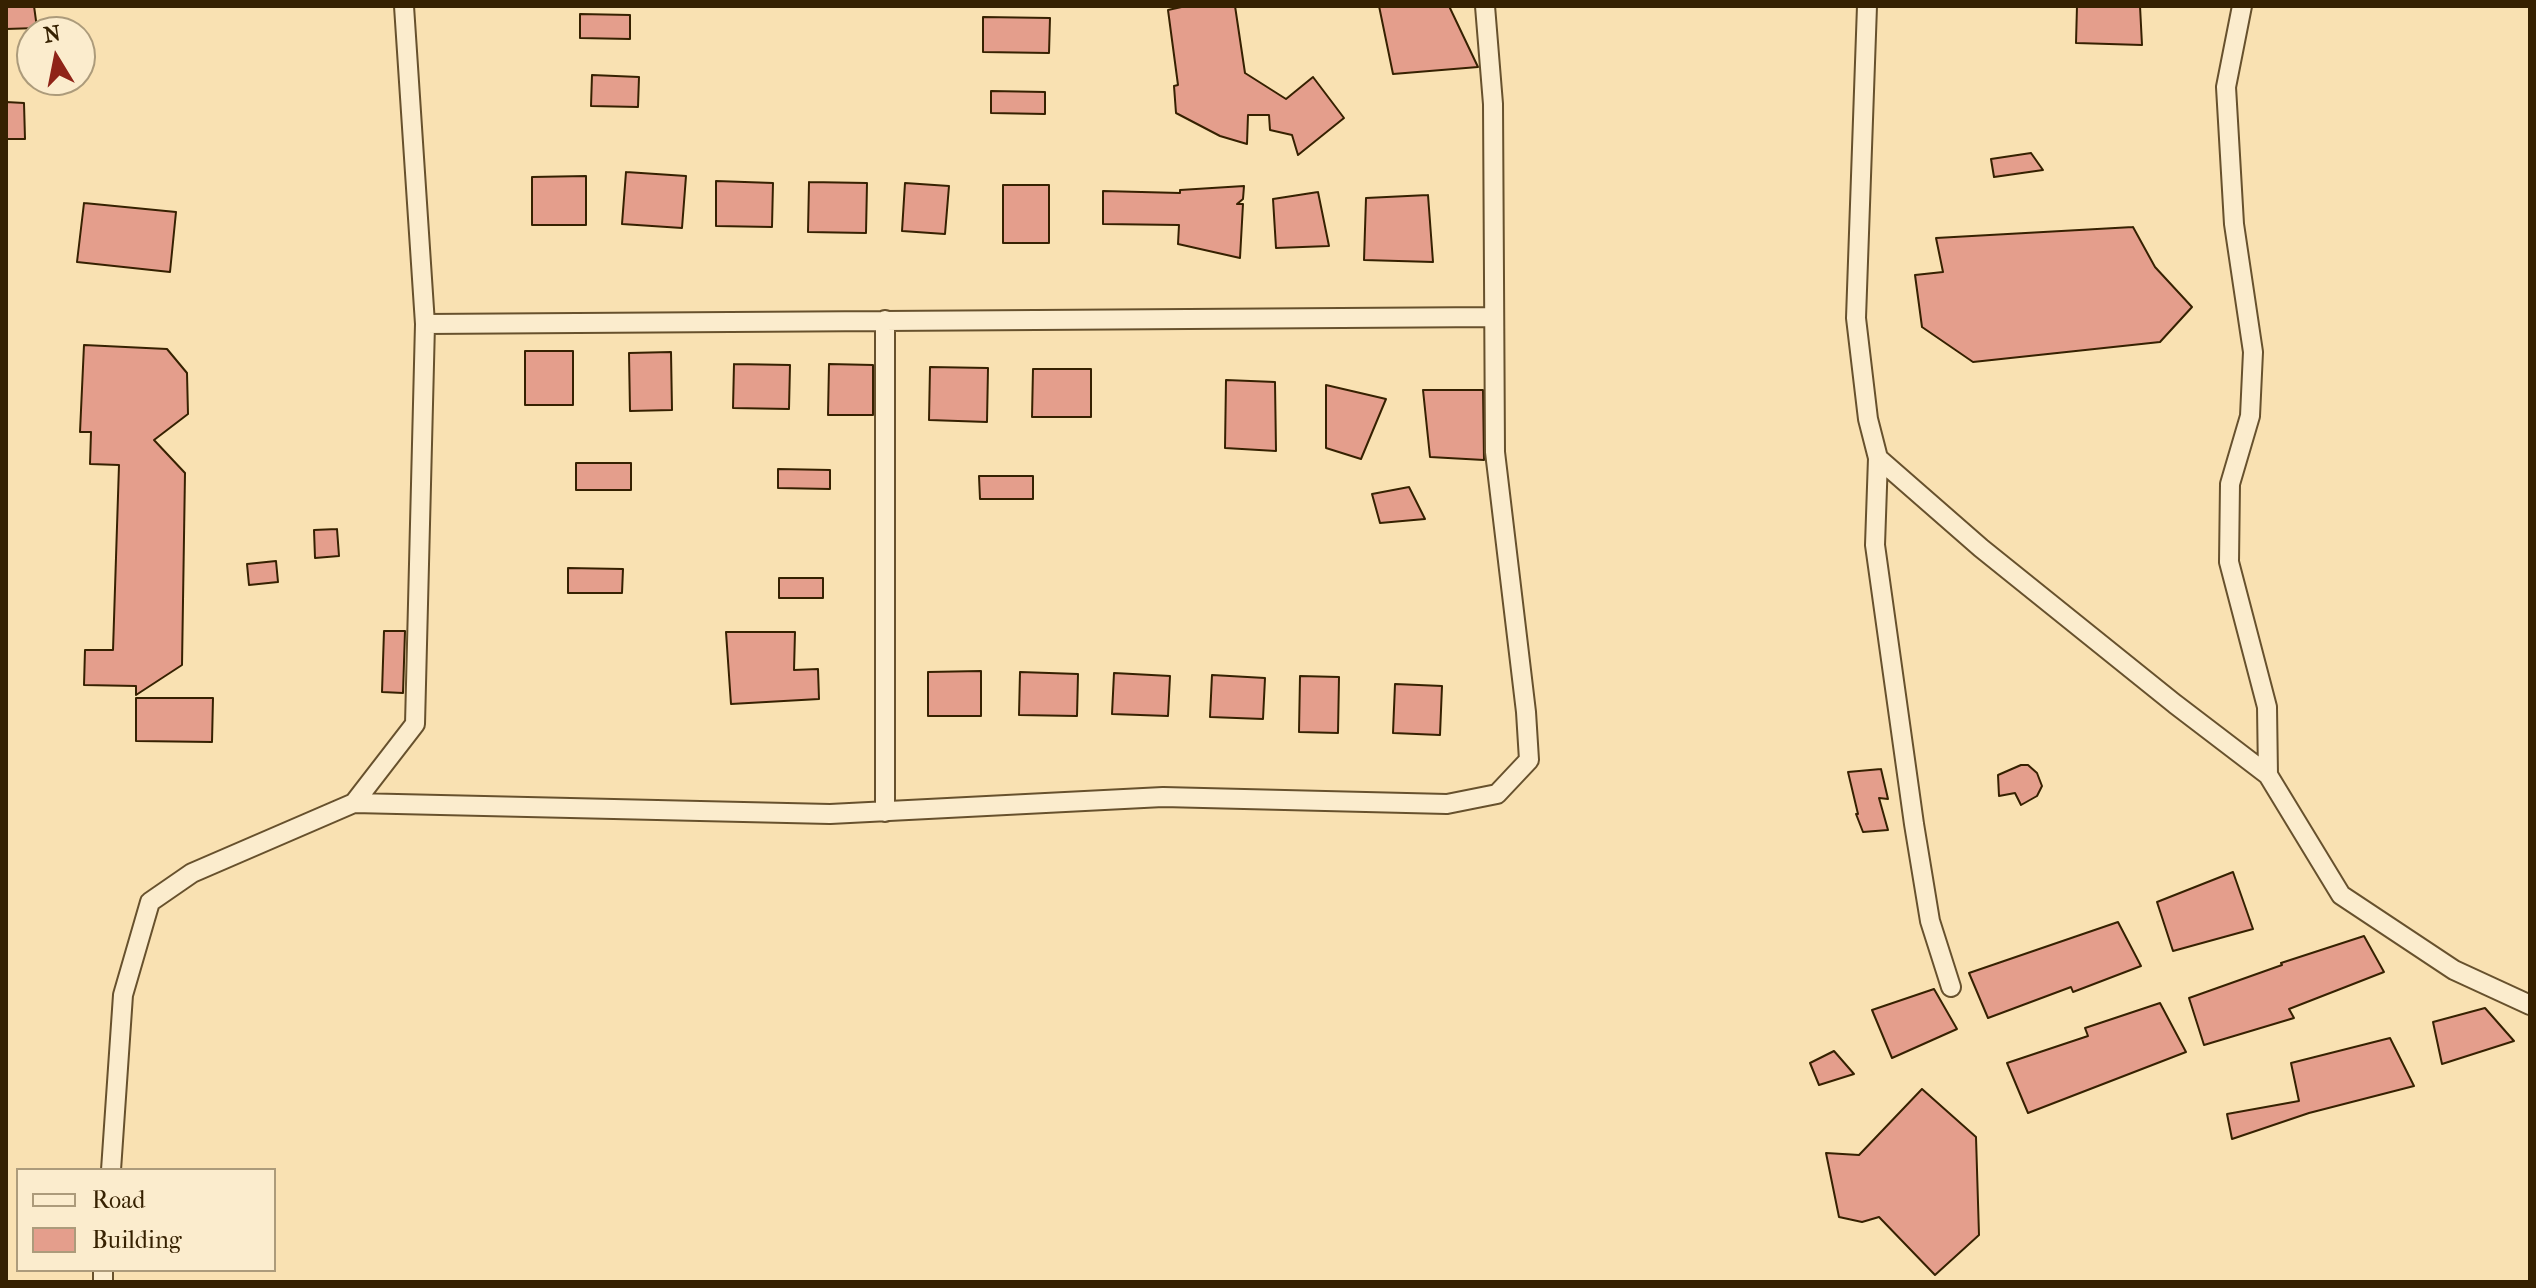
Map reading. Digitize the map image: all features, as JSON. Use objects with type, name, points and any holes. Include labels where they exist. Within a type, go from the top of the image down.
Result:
[{"type":"street","points":[[354,803],[415,724],[425,324],[404,6]]},
{"type":"street","points":[[111,1168],[123,995],[150,902],[192,873],[354,803],[830,814],[1163,797],[1447,804],[1497,794],[1529,760],[1495,452],[1493,104],[1485,6]]},
{"type":"street","points":[[1867,6],[1856,318],[1868,419],[1878,458],[1875,545],[1930,921],[1951,987]]},
{"type":"street","points":[[2242,6],[2226,101],[2234,224],[2253,352],[2250,416],[2230,484],[2229,562],[2267,707],[2268,775]]},
{"type":"street","points":[[425,324],[1494,317]]},
{"type":"street","points":[[885,320],[885,812]]},
{"type":"street","points":[[1878,458],[1981,548],[2268,775],[2341,895],[2454,970],[2529,1003]]},
{"type":"building","points":[[6,6],[34,6],[35,16],[16,16],[16,29],[6,29]]},
{"type":"building","points":[[1186,6],[1235,6],[1245,73],[1286,99],[1313,77],[1344,118],[1298,155],[1292,135],[1270,130],[1269,115],[1248,115],[1247,144],[1220,136],[1176,113],[1174,86],[1178,85],[1168,10]]},
{"type":"building","points":[[1379,6],[1449,6],[1478,67],[1393,74]]},
{"type":"building","points":[[2077,6],[2140,6],[2142,45],[2076,43]]},
{"type":"building","points":[[580,14],[630,15],[630,39],[580,38]]},
{"type":"building","points":[[983,17],[1050,18],[1049,53],[983,52]]},
{"type":"building","points":[[592,75],[639,77],[638,107],[591,106]]},
{"type":"building","points":[[991,91],[1045,92],[1045,114],[991,113]]},
{"type":"building","points":[[6,102],[24,103],[25,139],[6,139]]},
{"type":"building","points":[[2031,153],[2043,170],[1994,177],[1991,159]]},
{"type":"building","points":[[626,172],[686,176],[682,228],[622,224]]},
{"type":"building","points":[[586,176],[586,225],[532,225],[532,177]]},
{"type":"building","points":[[716,181],[773,183],[772,227],[716,226]]},
{"type":"building","points":[[809,182],[867,183],[866,233],[808,232]]},
{"type":"building","points":[[905,183],[949,186],[945,234],[902,231]]},
{"type":"building","points":[[1003,185],[1049,185],[1049,243],[1003,243]]},
{"type":"building","points":[[1244,186],[1243,199],[1237,204],[1243,204],[1240,258],[1178,244],[1179,225],[1103,224],[1103,191],[1180,193],[1180,190]]},
{"type":"building","points":[[1318,192],[1329,246],[1276,248],[1273,199]]},
{"type":"building","points":[[1428,195],[1433,262],[1364,260],[1366,198]]},
{"type":"building","points":[[84,203],[176,212],[170,272],[77,262]]},
{"type":"building","points":[[2133,227],[2155,267],[2192,307],[2160,342],[1973,362],[1922,327],[1915,275],[1943,272],[1936,238]]},
{"type":"building","points":[[84,345],[167,349],[187,373],[188,414],[154,440],[185,473],[182,665],[136,695],[136,686],[84,685],[85,650],[113,650],[119,465],[90,464],[91,432],[80,432]]},
{"type":"building","points":[[525,351],[573,351],[573,405],[525,405]]},
{"type":"building","points":[[671,352],[672,410],[630,411],[629,353]]},
{"type":"building","points":[[734,364],[790,365],[789,409],[733,408]]},
{"type":"building","points":[[829,364],[873,365],[873,415],[828,415]]},
{"type":"building","points":[[930,367],[988,368],[987,422],[929,420]]},
{"type":"building","points":[[1033,369],[1091,369],[1091,417],[1032,417]]},
{"type":"building","points":[[1226,380],[1275,382],[1276,451],[1225,448]]},
{"type":"building","points":[[1326,385],[1386,399],[1361,459],[1326,448]]},
{"type":"building","points":[[1423,390],[1483,390],[1484,460],[1430,457]]},
{"type":"building","points":[[576,463],[631,463],[631,490],[576,490]]},
{"type":"building","points":[[778,469],[830,470],[830,489],[778,488]]},
{"type":"building","points":[[979,476],[1033,476],[1033,499],[980,499]]},
{"type":"building","points":[[1409,487],[1425,519],[1380,523],[1372,494]]},
{"type":"building","points":[[337,529],[339,556],[315,558],[314,530]]},
{"type":"building","points":[[276,561],[278,582],[249,585],[247,564]]},
{"type":"building","points":[[568,568],[623,569],[622,593],[568,593]]},
{"type":"building","points":[[779,578],[823,578],[823,598],[779,598]]},
{"type":"building","points":[[384,631],[405,631],[403,693],[382,692]]},
{"type":"building","points":[[726,632],[795,632],[794,670],[818,669],[819,699],[731,704]]},
{"type":"building","points":[[981,671],[981,716],[928,716],[928,672]]},
{"type":"building","points":[[1020,672],[1078,674],[1077,716],[1019,715]]},
{"type":"building","points":[[1114,673],[1170,676],[1168,716],[1112,714]]},
{"type":"building","points":[[1212,675],[1265,678],[1263,719],[1210,717]]},
{"type":"building","points":[[1300,676],[1339,677],[1338,733],[1299,732]]},
{"type":"building","points":[[1395,684],[1442,686],[1440,735],[1393,733]]},
{"type":"building","points":[[136,698],[213,698],[212,742],[136,741]]},
{"type":"building","points":[[2028,765],[2037,773],[2042,786],[2037,796],[2021,805],[2015,793],[1999,796],[1998,775]]},
{"type":"building","points":[[1881,769],[1888,799],[1879,798],[1888,830],[1863,832],[1856,814],[1848,772]]},
{"type":"building","points":[[2233,872],[2253,929],[2173,951],[2157,902]]},
{"type":"building","points":[[2118,922],[2141,966],[2073,992],[2071,987],[1988,1018],[1969,973]]},
{"type":"building","points":[[2364,936],[2384,972],[2289,1009],[2294,1018],[2204,1045],[2189,998]]},
{"type":"building","points":[[1934,989],[1957,1029],[1892,1058],[1872,1010]]},
{"type":"building","points":[[2160,1003],[2186,1052],[2028,1113],[2007,1063],[2088,1036],[2085,1028]]},
{"type":"building","points":[[2485,1008],[2514,1041],[2442,1064],[2433,1022]]},
{"type":"building","points":[[2390,1038],[2414,1086],[2309,1113],[2232,1139],[2227,1114],[2299,1101],[2291,1063]]},
{"type":"building","points":[[1834,1051],[1854,1074],[1819,1085],[1810,1063]]},
{"type":"building","points":[[1922,1089],[1976,1137],[1979,1235],[1935,1275],[1879,1217],[1862,1222],[1839,1217],[1826,1153],[1859,1155]]}]
